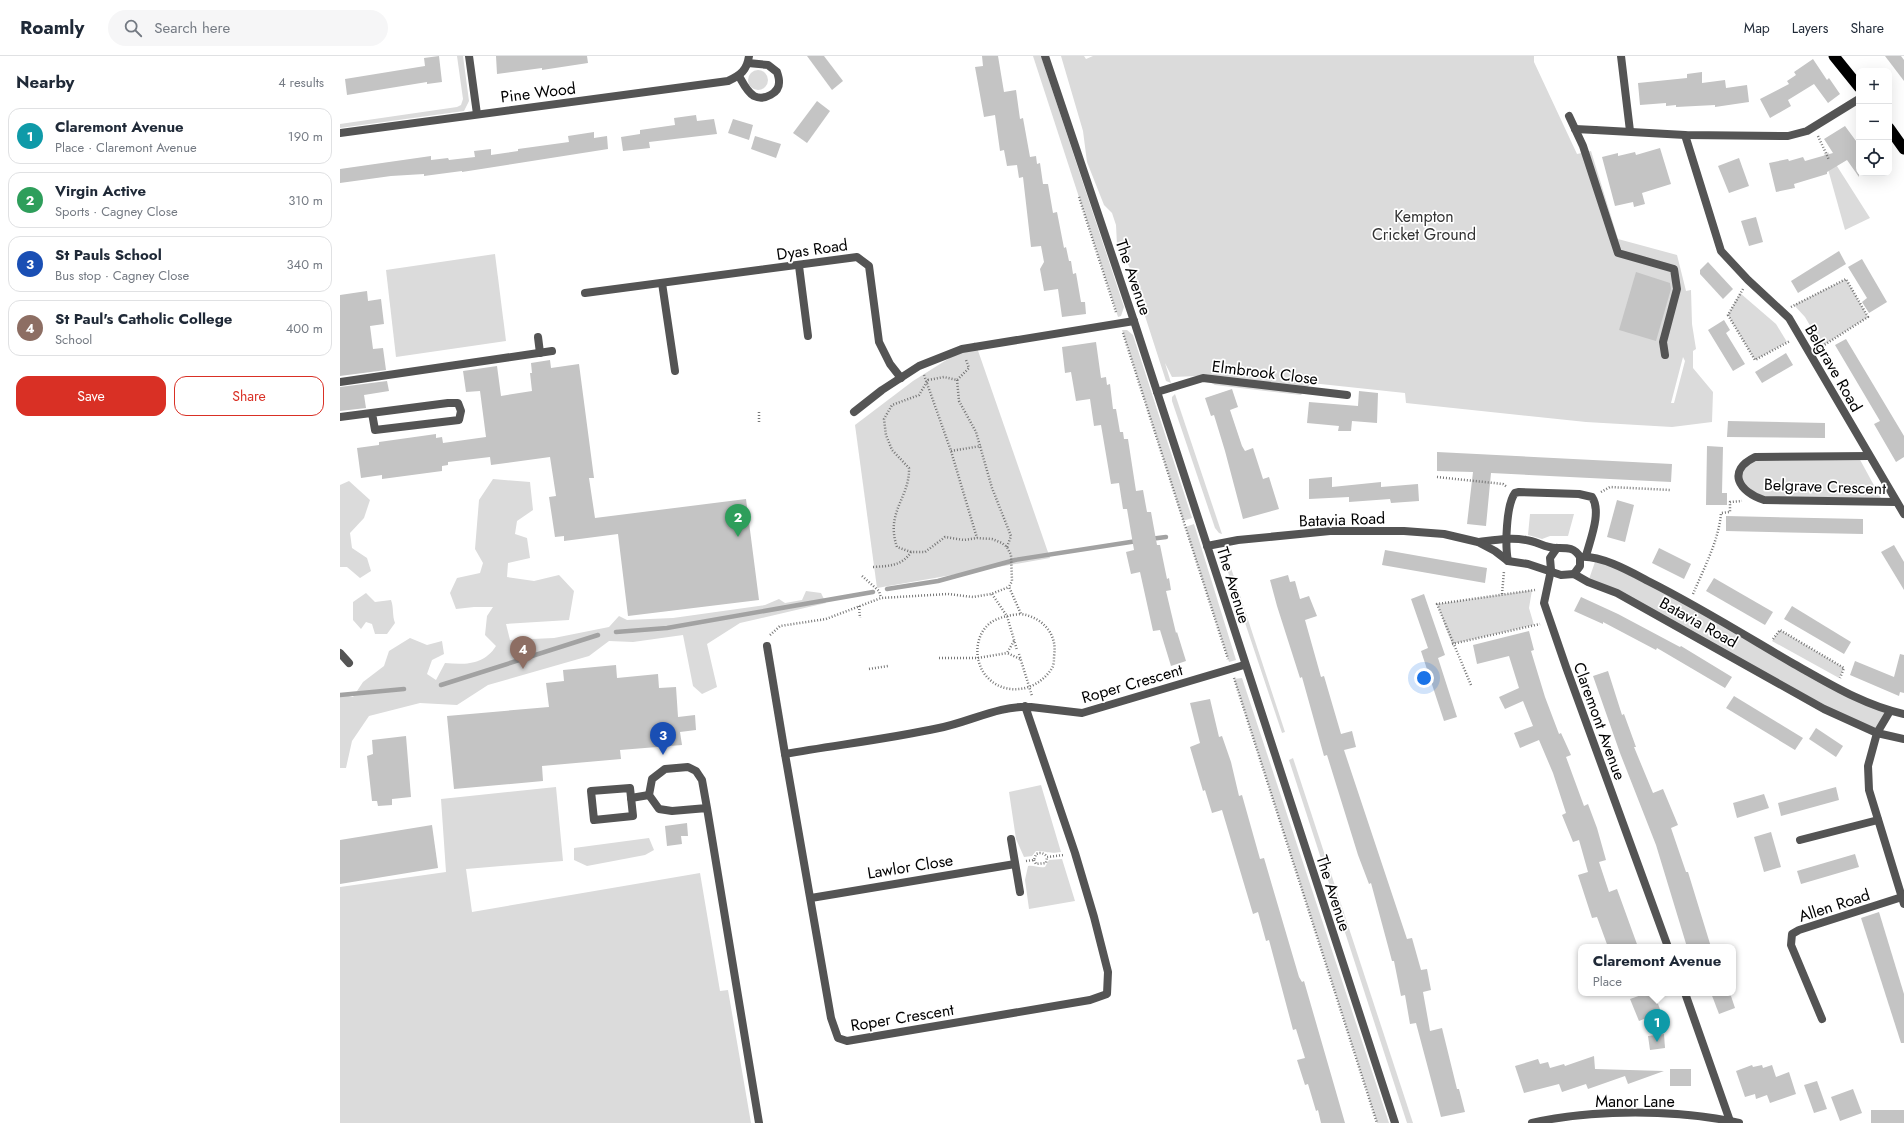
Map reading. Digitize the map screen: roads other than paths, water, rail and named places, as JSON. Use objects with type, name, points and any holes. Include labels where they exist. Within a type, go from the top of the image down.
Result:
[{"type":"highway","points":[[1834,56],[1856,83]]},
{"type":"highway","points":[[1900,136],[1904,149]]},
{"type":"street","points":[[469,56],[477,114]]},
{"type":"street","name":"The Avenue","points":[[1045,56],[1134,321],[1244,665],[1395,1123]]},
{"type":"street","points":[[1621,56],[1630,131]]},
{"type":"street","points":[[748,60],[768,65],[777,72],[780,82],[775,92],[766,98],[755,96],[747,89],[740,76],[745,71],[748,60]]},
{"type":"street","name":"Pine Wood","points":[[340,133],[728,81],[740,76]]},
{"type":"street","points":[[1575,129],[1685,135],[1788,136],[1799,134],[1813,127],[1856,101]]},
{"type":"street","points":[[1569,116],[1583,146],[1618,253],[1674,269],[1678,289],[1663,342],[1665,355]]},
{"type":"street","name":"Belgrave Road","points":[[1685,135],[1721,251],[1748,280],[1789,318],[1904,514]]},
{"type":"street","name":"Dyas Road","points":[[585,293],[799,266],[857,257],[869,266],[879,342],[890,364],[900,378]]},
{"type":"street","points":[[799,266],[808,336]]},
{"type":"street","points":[[662,283],[675,371]]},
{"type":"street","points":[[854,412],[882,390],[919,366],[962,349],[1134,321]]},
{"type":"street","points":[[538,337],[540,353]]},
{"type":"street","points":[[340,382],[552,351]]},
{"type":"street","name":"Elmbrook Close","points":[[1157,392],[1203,378],[1347,395]]},
{"type":"street","points":[[340,417],[448,403],[458,404],[461,411],[459,420],[375,430],[372,413]]},
{"type":"street","name":"Belgrave Crescent","points":[[1869,456],[1755,457],[1747,461],[1740,468],[1738,477],[1740,484],[1747,492],[1754,497],[1764,500],[1896,502]]},
{"type":"street","points":[[1507,560],[1506,539],[1510,501],[1515,493],[1579,494],[1592,497],[1596,511],[1584,557],[1574,574]]},
{"type":"street","name":"Batavia Road","points":[[1207,546],[1238,540],[1330,531],[1404,531],[1444,534],[1478,542],[1495,551],[1507,560],[1551,570],[1555,574],[1574,574],[1588,582],[1617,593],[1824,709],[1877,733],[1904,739]]},
{"type":"street","name":"Batavia Road","points":[[1478,542],[1506,539],[1526,540],[1557,548],[1572,549],[1584,557],[1626,569],[1689,603],[1836,688],[1890,711],[1904,714]]},
{"type":"street","points":[[1551,570],[1550,558],[1557,548]]},
{"type":"street","name":"Claremont Avenue","points":[[1551,570],[1544,603],[1667,944]]},
{"type":"street","points":[[767,646],[784,754]]},
{"type":"street","points":[[340,653],[349,663]]},
{"type":"street","name":"Roper Crescent","points":[[1028,706],[1075,853],[1108,972],[1107,994],[1090,1000],[847,1041],[838,1038],[831,1018],[811,898],[784,754],[940,728],[1011,707],[1028,706],[1082,713],[1244,665]]},
{"type":"street","name":"Allen Road","points":[[1822,1019],[1791,945],[1792,934],[1799,930],[1903,899],[1869,790],[1868,766],[1877,733],[1890,711]]},
{"type":"street","points":[[707,808],[672,811],[659,808],[649,795],[652,779],[665,768],[688,767],[696,771],[702,780],[707,808],[759,1123]]},
{"type":"street","points":[[630,788],[631,798],[632,816],[594,820],[591,791],[630,788]]},
{"type":"street","points":[[631,798],[649,795]]},
{"type":"street","points":[[1800,840],[1878,820]]},
{"type":"street","points":[[1011,839],[1020,892]]},
{"type":"street","name":"Lawlor Close","points":[[811,898],[1015,864]]},
{"type":"street","points":[[1685,996],[1730,1121]]},
{"type":"street","name":"Manor Lane","points":[[1532,1123],[1590,1115],[1632,1114],[1674,1115],[1738,1123]]},
{"type":"waterway","points":[[1150,539],[1166,537]]},
{"type":"waterway","points":[[887,589],[938,581],[1015,560],[1137,541]]},
{"type":"waterway","points":[[616,632],[667,628],[873,592]]},
{"type":"waterway","points":[[441,685],[598,635]]},
{"type":"waterway","points":[[340,695],[404,689]]},
{"type":"place","name":"Virgin Active","points":[[738,537]]},
{"type":"place","name":"St Paul's Catholic College","points":[[523,669]]},
{"type":"place","name":"St Pauls School","points":[[663,755]]},
{"type":"place","name":"Claremont Avenue","points":[[1657,1042]]},
{"type":"park label","name":"Kempton Cricket Ground","points":[[1424,225]]}]
